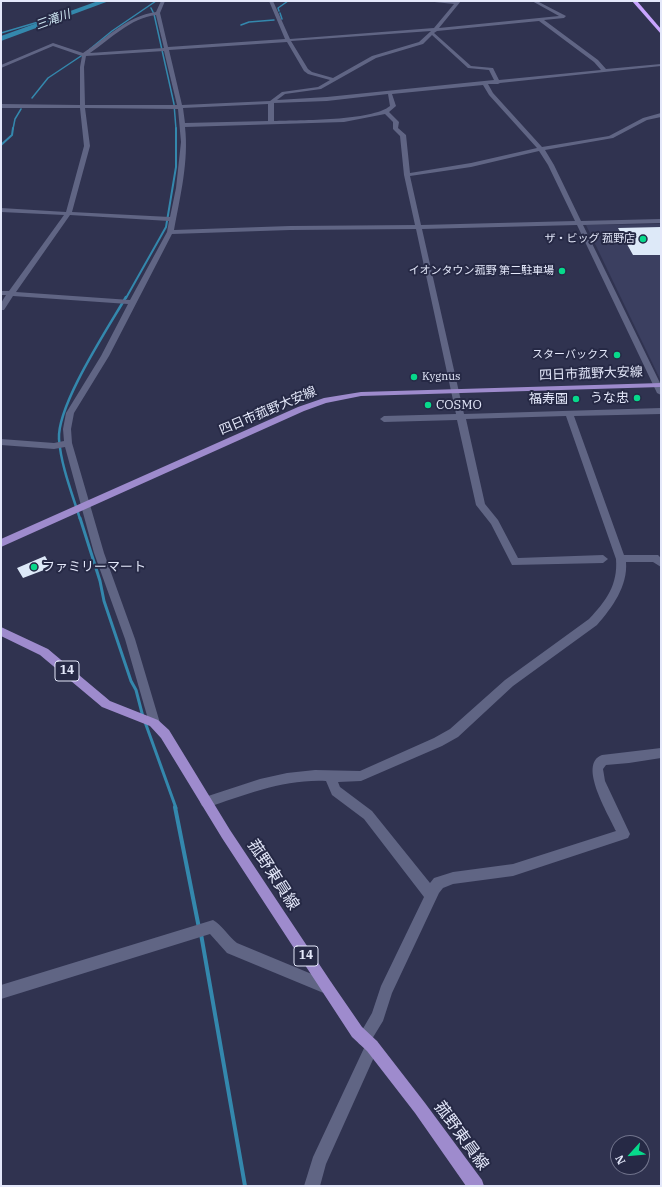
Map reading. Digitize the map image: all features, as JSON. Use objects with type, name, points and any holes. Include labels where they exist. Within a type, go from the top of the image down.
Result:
[{"type":"highway","points":[[634,1],[661,32]]},
{"type":"main road","name":"四日市菰野大安線","points":[[1,543],[301,409],[324,401],[361,394],[660,388]]},
{"type":"main road","name":"菰野東員線","points":[[1,631],[44,652],[106,704],[151,722],[166,734],[206,802],[326,987],[358,1032],[368,1042],[424,1114],[476,1186]]},
{"type":"street","points":[[83,55],[102,44],[133,20],[155,13],[163,1]]},
{"type":"street","points":[[271,1],[288,40],[306,70],[310,73],[335,80]]},
{"type":"street","points":[[427,1],[458,2]]},
{"type":"street","points":[[1,67],[53,44],[83,55],[434,31],[564,17],[534,1]]},
{"type":"street","points":[[270,102],[284,93],[319,88],[374,57],[415,46],[434,31],[458,2]]},
{"type":"street","points":[[540,4],[546,3]]},
{"type":"street","points":[[151,722],[130,639],[101,559],[84,506],[67,443],[66,429],[70,413],[105,356],[130,302],[170,232],[173,219],[183,162],[183,125],[166,49],[155,13]]},
{"type":"street","points":[[541,20],[596,61],[605,71]]},
{"type":"street","points":[[434,31],[470,67],[491,69],[498,83]]},
{"type":"street","points":[[1,308],[68,214],[87,146],[83,106],[83,55]]},
{"type":"street","points":[[1,106],[178,106],[270,102],[390,94],[661,65]]},
{"type":"street","points":[[485,84],[491,94],[541,149],[551,165],[660,388]]},
{"type":"street","points":[[183,125],[344,120],[386,112],[393,106],[390,94]]},
{"type":"street","points":[[270,102],[271,123]]},
{"type":"street","points":[[386,112],[396,122],[395,128],[403,135],[407,175],[454,391],[481,505],[494,522],[515,562],[603,559]]},
{"type":"street","points":[[407,175],[610,137],[645,119],[661,115]]},
{"type":"street","points":[[1,210],[173,219]]},
{"type":"street","points":[[170,232],[290,228],[418,227],[661,221]]},
{"type":"street","points":[[1,293],[130,302]]},
{"type":"street","points":[[384,419],[661,411]]},
{"type":"street","points":[[206,802],[254,787],[294,778],[315,775],[330,777],[361,776],[438,742],[454,733],[509,683],[598,617],[618,586],[622,573],[621,559],[569,413]]},
{"type":"street","points":[[1,442],[54,446],[67,443]]},
{"type":"street","points":[[621,559],[659,560]]},
{"type":"street","points":[[312,1186],[319,1163],[368,1042],[386,991],[434,889],[439,883],[453,878],[513,870],[624,834],[599,781],[597,768],[602,760],[661,753]]},
{"type":"street","points":[[330,777],[336,791],[368,815],[432,896]]},
{"type":"street","points":[[1,992],[213,927],[222,939],[232,948],[286,969],[326,987]]},
{"type":"shaded area","points":[[661,224],[661,381],[586,225]]},
{"type":"building","name":"ザ・ビッグ 菰野店","points":[[661,227],[661,255],[633,255],[618,228]]},
{"type":"building","name":"ファミリーマート","points":[[45,556],[50,565],[43,569],[44,570],[23,578],[17,568]]},
{"type":"waterway","name":"三滝川","points":[[1,39],[105,1]]},
{"type":"waterway","points":[[90,49],[112,31],[156,1]]},
{"type":"waterway","points":[[279,11],[278,8],[288,1]]},
{"type":"waterway","points":[[151,8],[154,14],[174,104],[176,129]]},
{"type":"waterway","points":[[280,13],[282,19]]},
{"type":"waterway","name":"三滝川","points":[[1,33],[45,20],[58,19]]},
{"type":"waterway","points":[[241,25],[249,22],[274,20]]},
{"type":"waterway","points":[[32,98],[48,78],[84,54]]},
{"type":"waterway","points":[[13,129],[15,119],[21,109]]},
{"type":"waterway","points":[[1,145],[12,135],[13,128]]},
{"type":"waterway","points":[[126,298],[166,227],[176,167],[176,129]]},
{"type":"waterway","points":[[80,519],[62,459],[59,439],[61,424],[66,407],[85,367],[126,297]]},
{"type":"waterway","points":[[80,518],[100,581],[104,601],[131,681],[136,690],[143,717]]},
{"type":"waterway","points":[[145,722],[176,808]]},
{"type":"waterway","points":[[175,807],[199,928]]},
{"type":"waterway","points":[[201,934],[245,1186]]},
{"type":"place","name":"ザ・ビッグ 菰野店","points":[[643,239]]},
{"type":"place","name":"イオンタウン菰野 第二駐車場","points":[[562,271]]},
{"type":"place","name":"スターバックス","points":[[617,355]]},
{"type":"place","name":"Kygnus","points":[[414,377]]},
{"type":"place","name":"うな忠","points":[[637,398]]},
{"type":"place","name":"福寿園","points":[[576,399]]},
{"type":"place","name":"COSMO","points":[[428,405]]},
{"type":"place","name":"ファミリーマート","points":[[34,567]]}]
